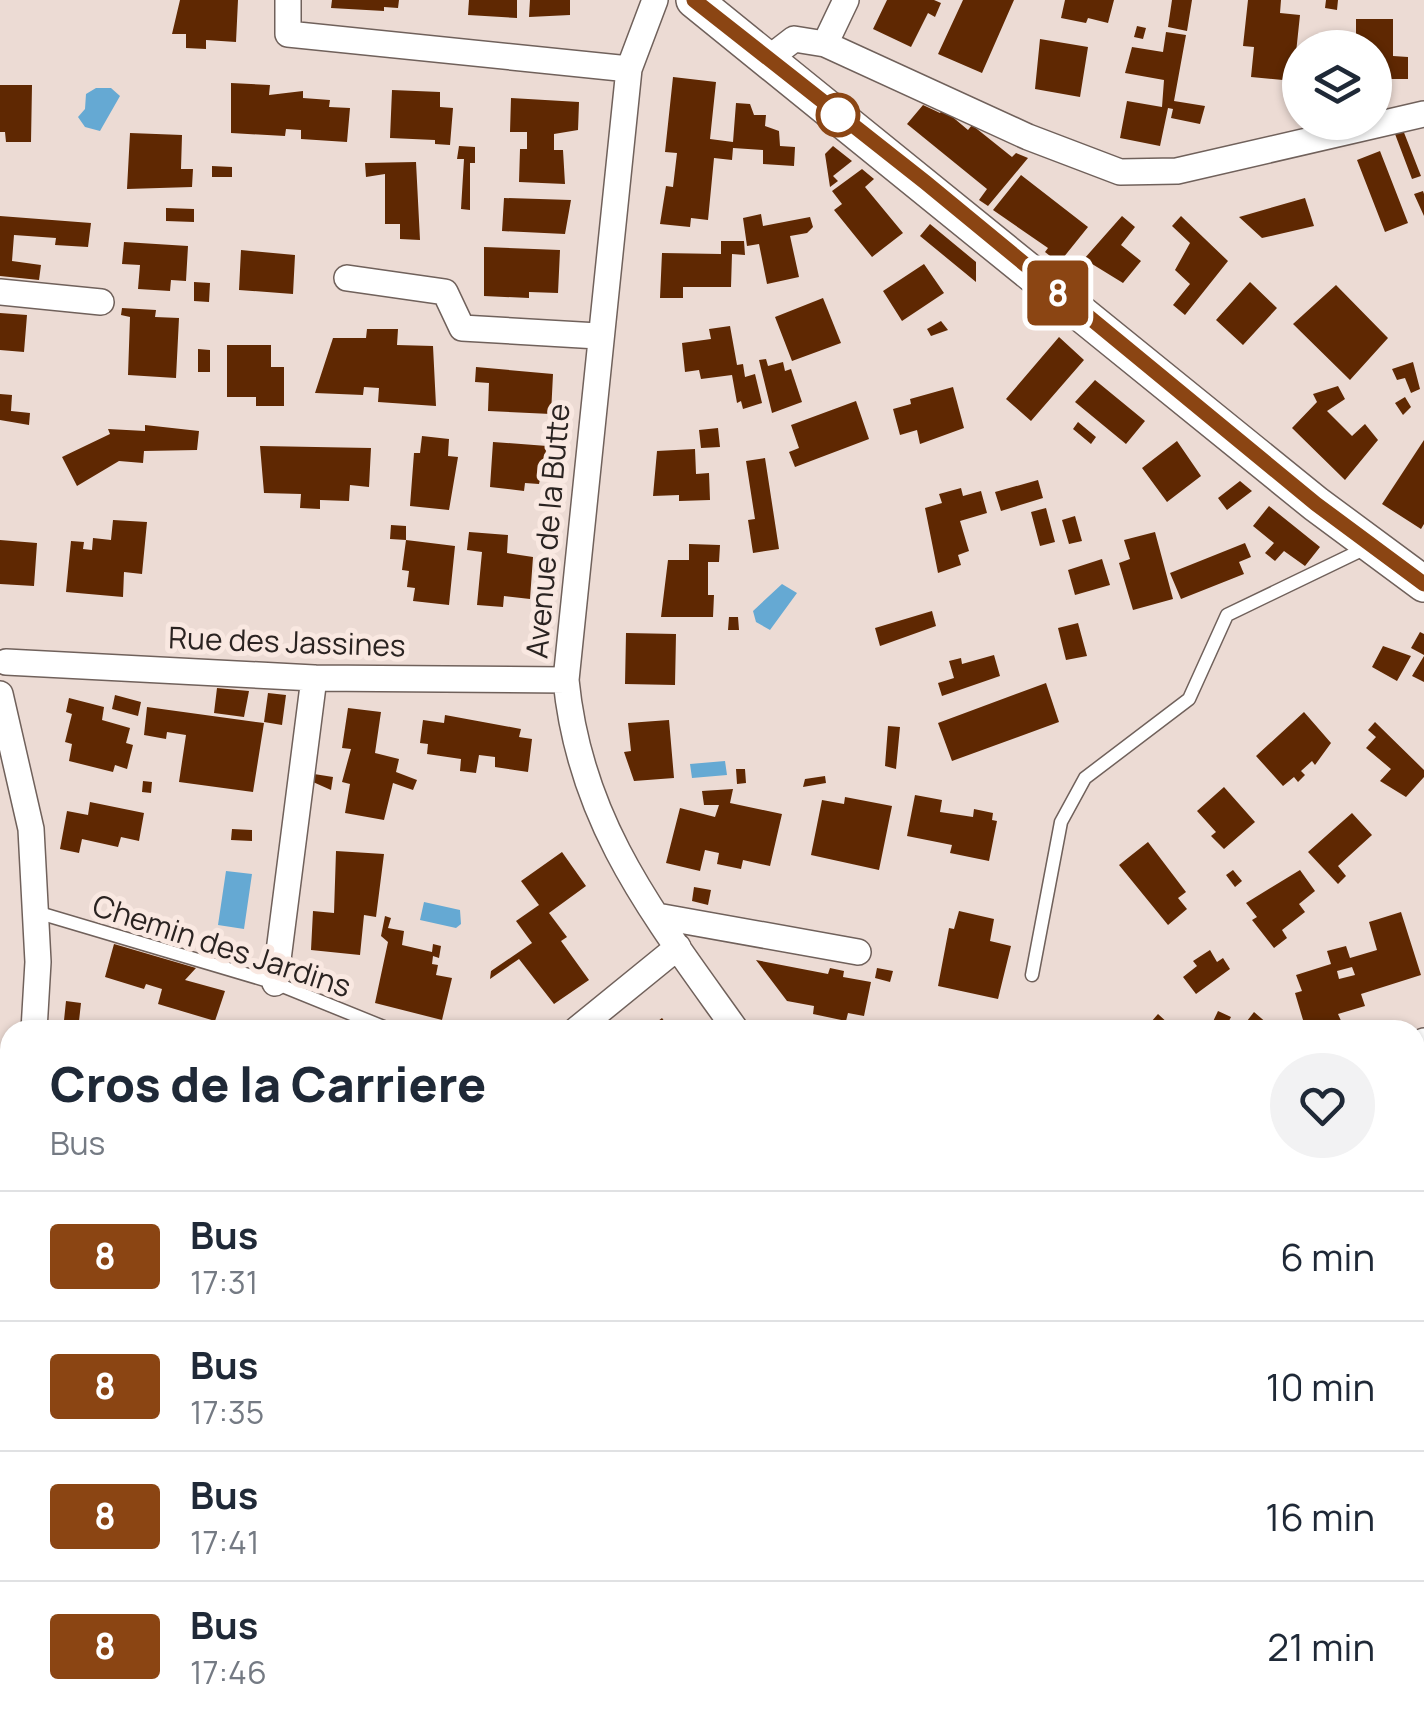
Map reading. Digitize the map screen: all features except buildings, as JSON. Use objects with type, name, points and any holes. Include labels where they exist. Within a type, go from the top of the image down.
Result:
[{"type":"main road","points":[[694,0],[1370,546],[1424,584]]},
{"type":"street","points":[[288,0],[288,34],[629,69]]},
{"type":"street","name":"Avenue de la Butte","points":[[656,0],[629,69],[598,336],[566,680],[570,725],[586,788],[625,870],[729,1020]]},
{"type":"street","points":[[825,44],[846,0]]},
{"type":"street","points":[[768,60],[794,38],[825,44],[1028,137],[1120,172],[1178,170],[1424,114]]},
{"type":"street","points":[[347,278],[445,292],[462,328],[598,336]]},
{"type":"street","points":[[0,292],[100,302]]},
{"type":"street","name":"Rue des Jassines","points":[[2,665],[314,678],[566,680]]},
{"type":"street","points":[[275,982],[314,678]]},
{"type":"street","points":[[0,694],[31,829],[36,912],[34,1020]]},
{"type":"street","points":[[657,916],[858,952]]},
{"type":"street","points":[[588,1020],[678,947]]},
{"type":"lane","points":[[1032,975],[1061,822],[1084,778],[1189,699],[1227,615],[1370,546]]},
{"type":"lane","name":"Chemin des Jardins","points":[[36,912],[275,982],[367,1020]]},
{"type":"water","points":[[96,88],[111,88],[120,96],[100,131],[85,127],[78,117],[85,109],[86,94]]},
{"type":"water","points":[[782,584],[797,593],[770,630],[756,622],[753,611]]},
{"type":"water","points":[[725,761],[727,775],[692,778],[690,764]]},
{"type":"water","points":[[226,871],[252,874],[244,929],[218,925]]},
{"type":"water","points":[[424,902],[460,910],[461,924],[456,928],[420,920]]},
{"type":"bus line","name":"8","points":[[694,0],[925,182],[1316,504],[1424,584]]}]
